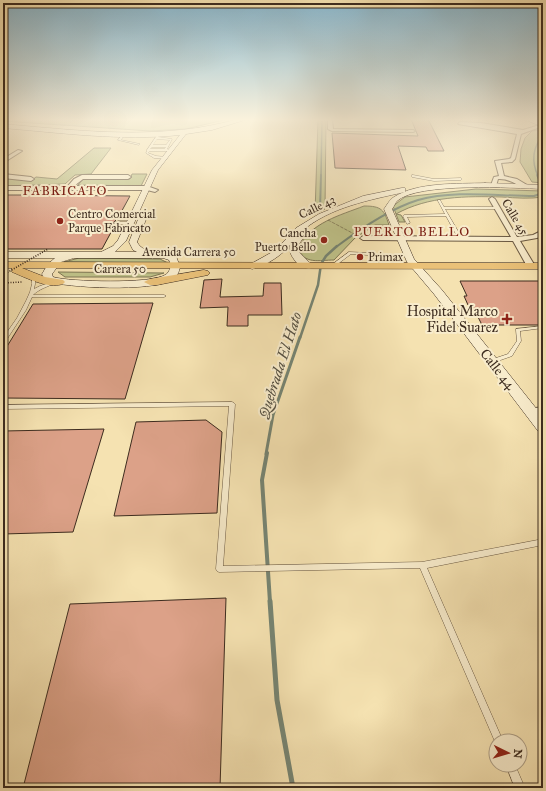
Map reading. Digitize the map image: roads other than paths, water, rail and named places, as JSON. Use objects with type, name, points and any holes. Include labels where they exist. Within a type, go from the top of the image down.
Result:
[{"type":"main road","points":[[101,255],[119,246],[149,191],[164,170],[166,156]]},
{"type":"main road","points":[[390,214],[390,203],[395,198],[426,190],[469,185],[494,184],[540,187]]},
{"type":"main road","name":"Calle 43","points":[[310,268],[294,253],[295,244],[309,228],[319,222],[363,204],[403,190]]},
{"type":"main road","name":"Calle 43","points":[[252,266],[277,253],[296,232],[318,218],[392,191],[426,190]]},
{"type":"main road","points":[[148,255],[136,248],[133,242],[149,191]]},
{"type":"main road","points":[[363,204],[378,205],[390,214]]},
{"type":"main road","name":"Calle 44","points":[[390,214],[408,256],[492,361],[537,412],[543,426]]},
{"type":"main road","points":[[3,255],[74,255]]},
{"type":"main road","points":[[18,267],[74,255]]},
{"type":"main road","name":"Carrera 50","points":[[50,267],[62,258],[74,255],[160,255],[173,258],[175,268],[169,277],[150,282],[59,282]]},
{"type":"main road","points":[[160,255],[177,256],[223,268]]},
{"type":"main road","name":"Avenida Carrera 50","points":[[3,265],[18,267],[310,268]]},
{"type":"main road","name":"Avenida Carrera 50","points":[[223,268],[252,266],[333,269],[543,271]]},
{"type":"main road","name":"Avenida Carrera 50","points":[[333,269],[378,266],[418,269],[543,266]]},
{"type":"main road","points":[[18,267],[33,277],[59,282]]},
{"type":"main road","name":"Avenida Carrera 50","points":[[3,270],[18,267]]},
{"type":"main road","points":[[50,267],[48,278],[59,282]]},
{"type":"main road","points":[[150,282],[164,281],[190,274],[223,268]]},
{"type":"street","points":[[3,161],[12,156]]},
{"type":"street","name":"Calle 45","points":[[502,177],[498,161],[510,161],[514,156]]},
{"type":"street","points":[[3,176],[30,179]]},
{"type":"street","points":[[70,189],[76,180],[82,177],[128,177]]},
{"type":"street","points":[[494,184],[496,178],[502,177],[517,180],[525,186]]},
{"type":"street","points":[[3,188],[59,190]]},
{"type":"street","points":[[3,192],[70,189],[132,192],[149,191]]},
{"type":"street","name":"Calle 45","points":[[492,199],[532,266]]},
{"type":"street","points":[[361,237],[515,238],[535,237],[543,232]]},
{"type":"lane","points":[[153,156],[165,159]]},
{"type":"lane","points":[[413,176],[434,180],[461,179]]},
{"type":"lane","points":[[439,201],[460,238]]},
{"type":"lane","points":[[443,208],[497,208]]},
{"type":"lane","points":[[408,224],[405,216],[447,215]]},
{"type":"lane","points":[[118,219],[132,221]]},
{"type":"lane","points":[[116,223],[132,221]]},
{"type":"lane","points":[[3,341],[32,294],[35,283],[33,277]]},
{"type":"lane","points":[[32,294],[41,287],[59,282]]},
{"type":"lane","points":[[32,294],[164,296]]},
{"type":"lane","points":[[492,361],[510,355],[519,342],[518,330],[543,327]]},
{"type":"lane","points":[[3,407],[232,404],[219,569],[422,565],[543,542]]},
{"type":"lane","points":[[422,565],[496,733]]},
{"type":"lane","points":[[513,773],[520,788]]},
{"type":"waterway","points":[[321,156],[321,176]]},
{"type":"waterway","name":"Quebrada El Hato","points":[[534,156],[534,165],[538,176]]},
{"type":"waterway","points":[[320,210],[321,175]]},
{"type":"waterway","name":"Quebrada El Hato","points":[[537,175],[543,188]]},
{"type":"waterway","name":"Quebrada El Hato","points":[[336,247],[386,214],[418,200],[461,194],[534,196],[543,193]]},
{"type":"waterway","name":"Quebrada El Hato","points":[[300,338],[318,285],[321,264],[326,256],[337,246]]},
{"type":"waterway","name":"Quebrada El Hato","points":[[266,454],[273,415],[300,337]]},
{"type":"waterway","name":"Quebrada El Hato","points":[[267,453],[262,480],[270,602]]},
{"type":"waterway","name":"Quebrada El Hato","points":[[270,601],[277,700],[293,788]]},
{"type":"place","name":"Centro Comercial Parque Fabricato","points":[[60,221]]},
{"type":"place","name":"Cancha Puerto Bello","points":[[324,240]]},
{"type":"place","name":"Primax","points":[[360,257]]},
{"type":"place","name":"Hospital Marco Fidel Suarez","points":[[507,319]]},
{"type":"district","name":"FABRICATO","points":[[65,190]]},
{"type":"district","name":"PUERTO BELLO","points":[[412,231]]}]
